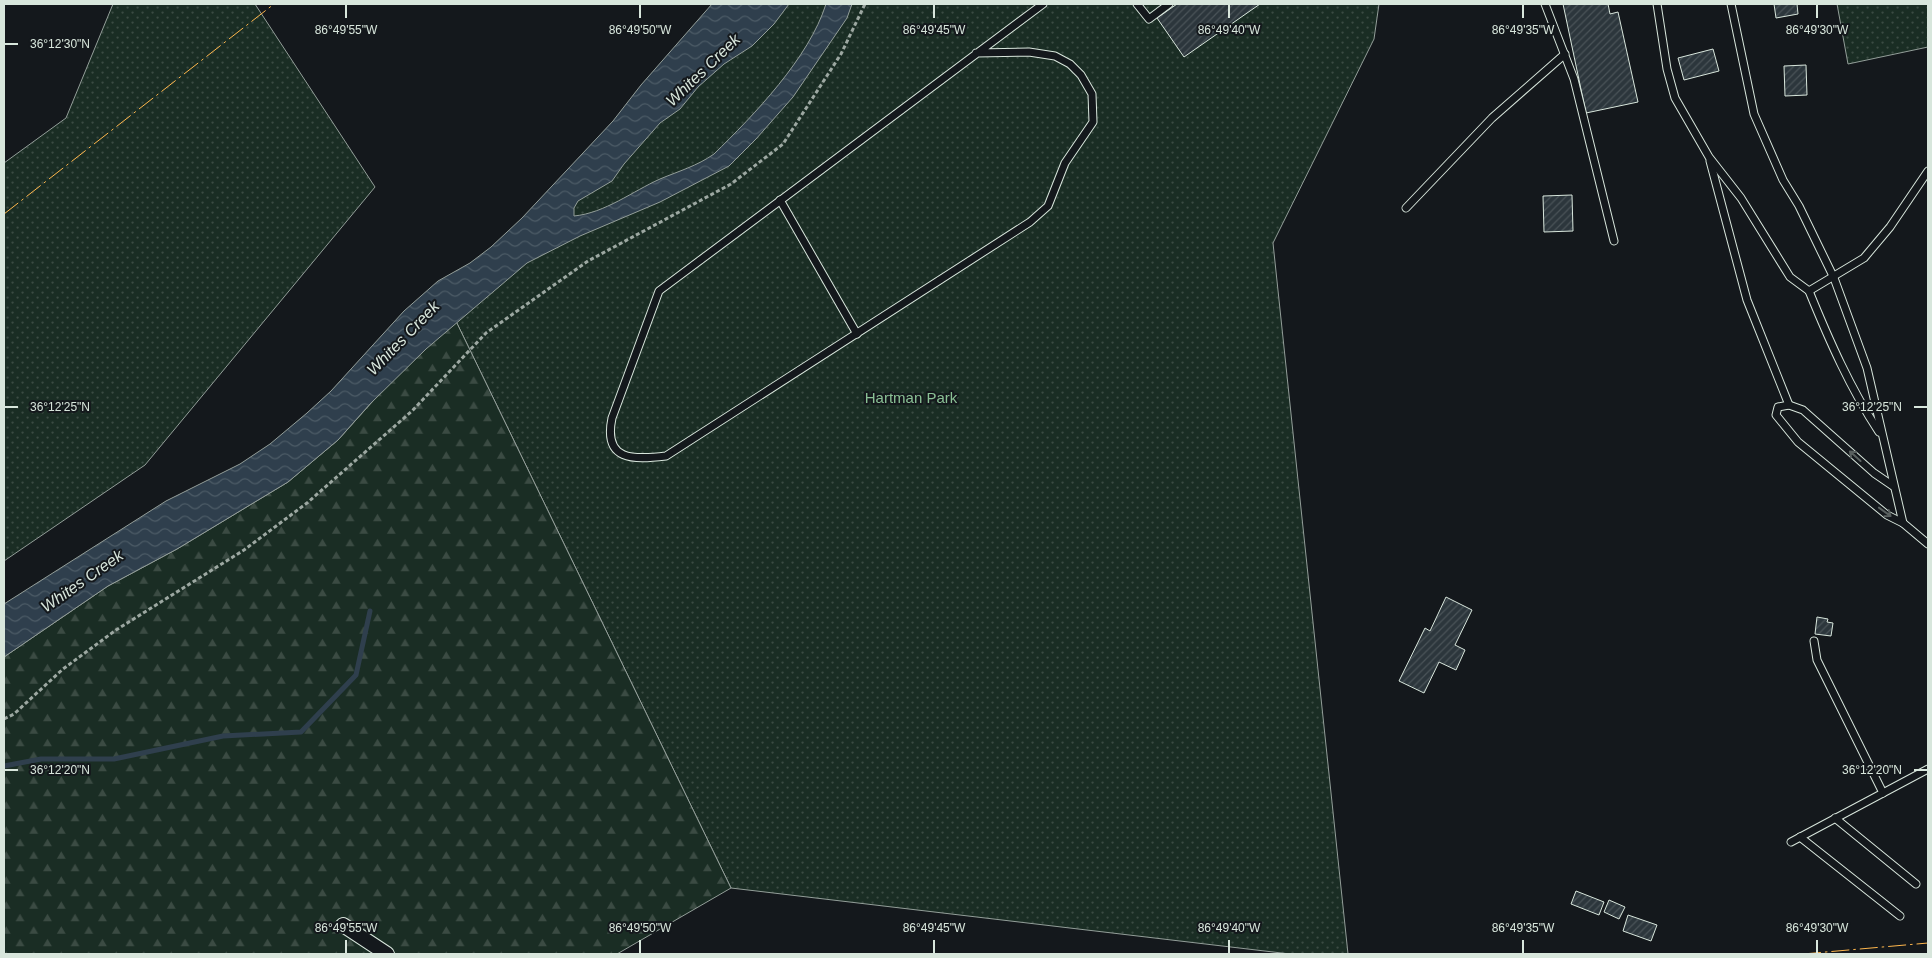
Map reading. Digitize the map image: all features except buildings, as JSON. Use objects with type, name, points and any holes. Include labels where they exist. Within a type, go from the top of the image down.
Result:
[{"type":"street","points":[[343,925],[387,954]]},
{"type":"lane","points":[[976,53],[1029,52],[1055,56],[1070,64],[1082,75],[1092,94],[1093,122],[1065,163],[1048,206],[1030,222],[666,456],[636,458],[616,451],[610,443],[609,432],[612,418],[659,291],[976,53],[1043,4]]},
{"type":"lane","points":[[1137,4],[1149,19],[1169,4]]},
{"type":"lane","points":[[1545,4],[1565,54],[1593,152],[1614,240]]},
{"type":"lane","points":[[1657,4],[1667,69],[1675,98],[1709,157],[1741,198],[1790,277],[1809,292],[1834,353],[1866,412],[1880,433]]},
{"type":"lane","points":[[1730,4],[1754,114],[1783,180],[1799,206],[1834,278],[1867,368],[1876,400],[1880,433],[1902,523]]},
{"type":"lane","points":[[1406,208],[1492,118],[1565,54]]},
{"type":"lane","points":[[1709,157],[1747,300],[1789,405]]},
{"type":"lane","points":[[1809,292],[1864,258],[1890,227],[1928,171]]},
{"type":"lane","points":[[780,200],[857,334]]},
{"type":"lane","points":[[1893,486],[1874,473],[1803,410],[1789,405],[1778,408],[1776,415],[1798,442],[1887,515],[1902,523],[1928,544]]},
{"type":"lane","points":[[1814,641],[1817,660],[1883,793]]},
{"type":"lane","points":[[1790,842],[1928,769]]},
{"type":"lane","points":[[1835,818],[1916,884]]},
{"type":"lane","points":[[1800,837],[1900,916]]},
{"type":"path","points":[[4,718],[14,714],[63,669],[116,630],[244,550],[307,503],[412,411],[486,333],[588,261],[731,184],[783,144],[841,54],[865,4]]},
{"type":"green space","points":[[113,4],[255,4],[375,187],[145,465],[4,561],[4,163],[66,118]]},
{"type":"green space","name":"Hartman Park","points":[[779,4],[1379,4],[1374,39],[1273,243],[1348,954],[1290,954],[731,888],[452,313]]},
{"type":"green space","points":[[1837,4],[1928,4],[1928,47],[1848,64]]},
{"type":"green space","points":[[452,313],[731,888],[617,954],[4,954],[4,657],[108,586],[177,549],[288,482],[338,440]]},
{"type":"water","name":"Whites Creek","points":[[712,4],[789,4],[774,24],[752,46],[724,64],[698,87],[680,109],[660,123],[624,164],[612,181],[578,201],[574,208],[574,216],[597,211],[714,154],[763,104],[794,65],[807,45],[826,4],[852,4],[847,18],[793,97],[729,166],[660,202],[580,236],[527,263],[426,349],[370,404],[338,440],[288,482],[177,549],[108,586],[4,657],[4,604],[166,501],[240,464],[270,444],[307,413],[331,391],[404,311],[438,281],[470,263],[491,247],[522,218],[613,121],[641,85]]},
{"type":"waterway","points":[[4,766],[41,759],[114,759],[223,736],[301,732],[356,675],[370,611]]},
{"type":"power","points":[[4,214],[274,4]]},
{"type":"power","points":[[1803,954],[1928,943]]}]
